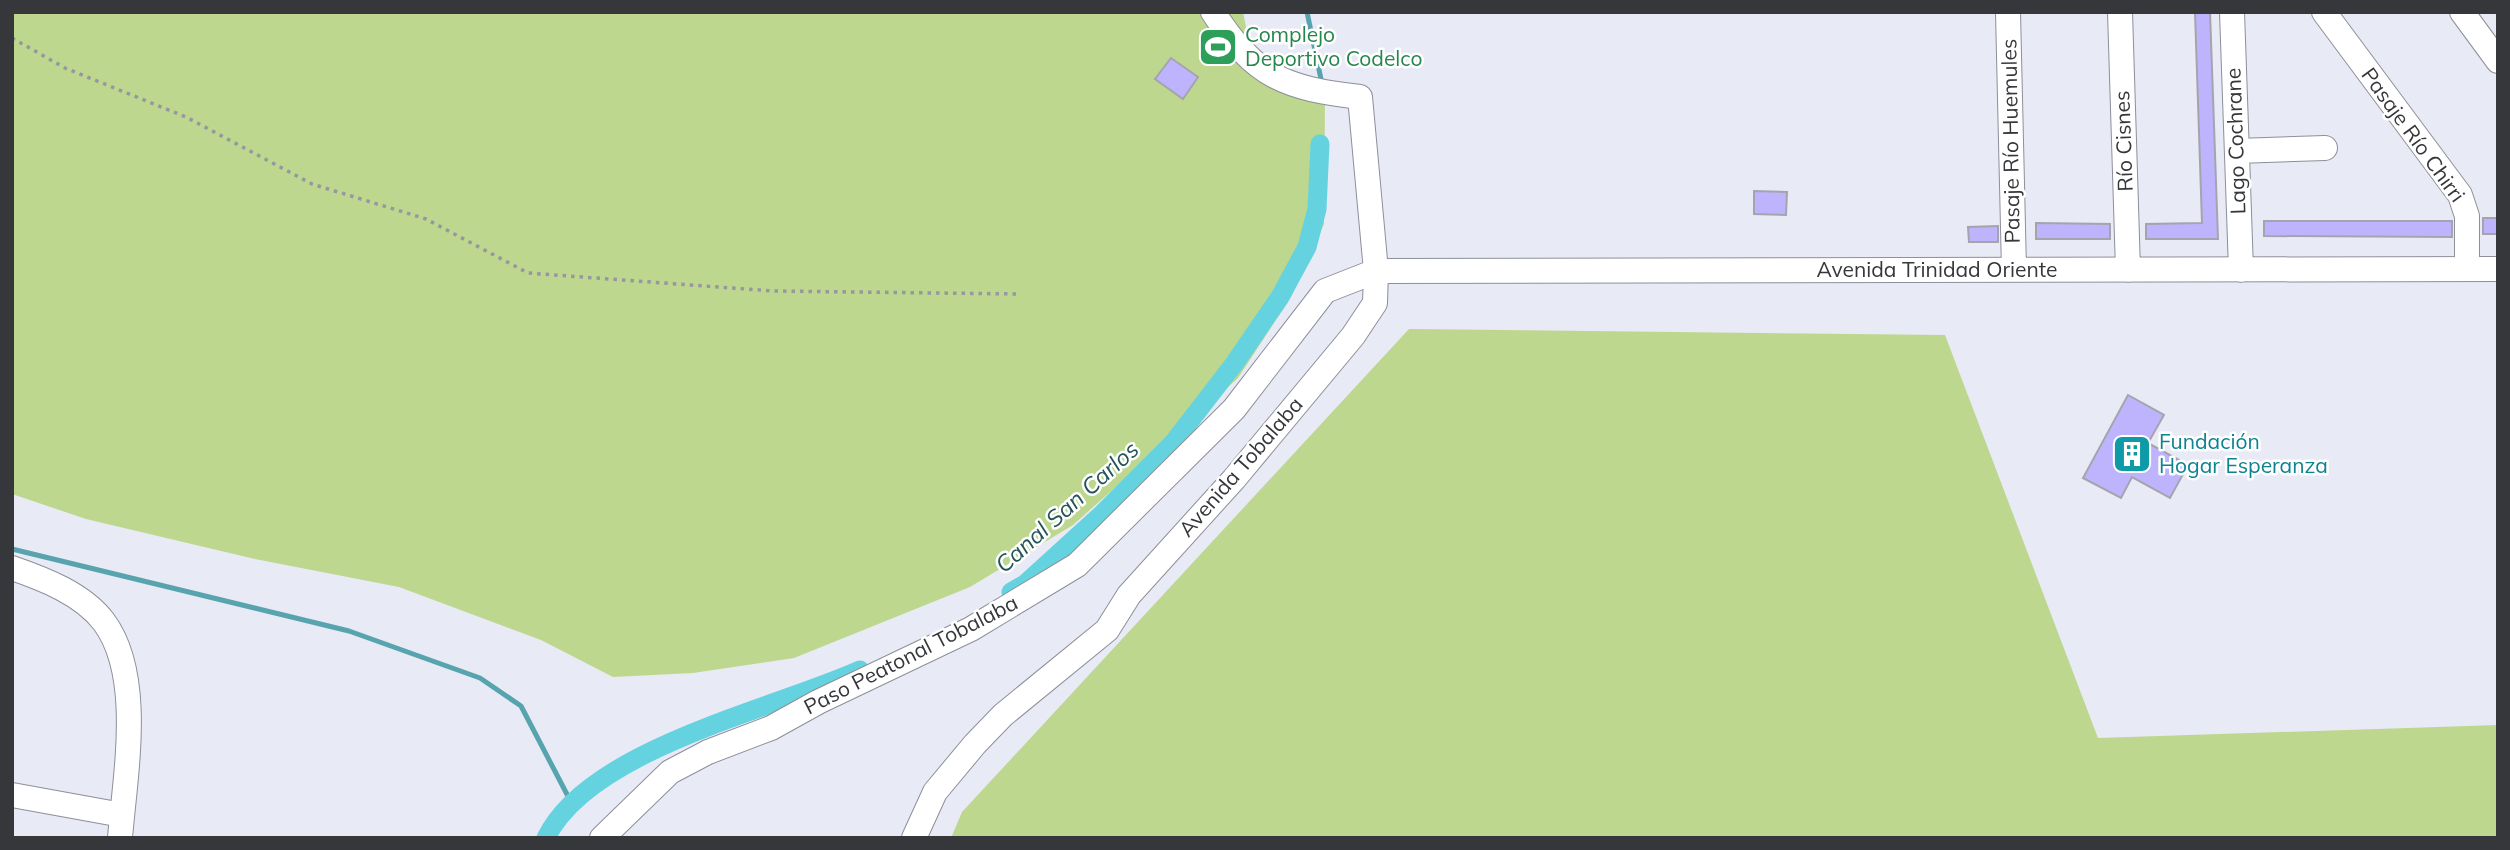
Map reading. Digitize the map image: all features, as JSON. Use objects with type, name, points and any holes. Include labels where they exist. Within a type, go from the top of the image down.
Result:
[{"type":"street","name":"Avenida Tobalaba","points":[[914,838],[935,792],[975,744],[1003,715],[1042,686],[1107,630],[1129,595],[1234,479],[1353,336],[1375,303],[1376,271],[1360,97],[1308,91],[1253,64],[1238,50],[1213,12]]},
{"type":"street","name":"Pasaje Río Huemules","points":[[2008,12],[2014,270]]},
{"type":"street","name":"Río Cisnes","points":[[2120,12],[2128,270]]},
{"type":"street","name":"Lago Cochrane","points":[[2232,12],[2241,270]]},
{"type":"street","name":"Pasaje Río Chirri","points":[[2324,12],[2460,195],[2468,216],[2466,269]]},
{"type":"street","points":[[2462,12],[2498,61]]},
{"type":"street","points":[[2236,152],[2325,148]]},
{"type":"street","name":"Avenida Trinidad Oriente","points":[[1376,271],[2498,269]]},
{"type":"street","name":"Paso Peatonal Tobalaba","points":[[602,838],[670,772],[708,752],[771,728],[971,629],[1077,565],[1234,410],[1325,291],[1376,271]]},
{"type":"street","points":[[12,568],[82,601],[104,622],[111,634],[125,680],[129,753],[121,826],[12,795]]},
{"type":"path","points":[[12,38],[65,68],[186,117],[302,180],[426,219],[528,273],[773,291],[1019,294]]},
{"type":"green space","points":[[12,12],[1243,12],[1256,77],[1325,98],[1324,224],[1291,297],[1238,378],[1073,525],[970,587],[794,658],[693,673],[613,677],[541,640],[399,587],[255,559],[86,519],[12,494]]},
{"type":"green space","points":[[1409,329],[1945,335],[2098,738],[2498,725],[2498,838],[951,838],[962,812]]},
{"type":"building","points":[[2195,12],[2210,12],[2218,239],[2146,239],[2146,224],[2202,223]]},
{"type":"building","points":[[1171,58],[1198,77],[1183,99],[1155,79]]},
{"type":"building","points":[[1754,191],[1787,192],[1786,215],[1754,214]]},
{"type":"building","points":[[2483,218],[2498,218],[2498,234],[2483,234]]},
{"type":"building","points":[[2264,221],[2452,221],[2452,237],[2264,236]]},
{"type":"building","points":[[2036,223],[2110,224],[2110,239],[2036,239]]},
{"type":"building","points":[[1998,226],[1998,242],[1969,242],[1968,227]]},
{"type":"building","name":"Fundación Hogar Esperanza","points":[[2128,395],[2164,415],[2148,443],[2188,465],[2170,498],[2132,477],[2121,498],[2083,478]]},
{"type":"waterway","name":"Canal San Carlos","points":[[1307,12],[1322,84]]},
{"type":"waterway","name":"Canal San Carlos","points":[[1011,592],[1025,584],[1102,514],[1173,443],[1234,364],[1280,297],[1307,247],[1317,209],[1320,144]]},
{"type":"waterway","points":[[12,549],[349,631],[480,678],[521,706],[571,802]]},
{"type":"waterway","name":"Canal San Carlos","points":[[546,838],[568,807],[601,780],[642,756],[687,735],[860,670]]},
{"type":"place","name":"Complejo Deportivo Codelco","points":[[1218,47]]},
{"type":"place","name":"Fundación Hogar Esperanza","points":[[2132,454]]}]
